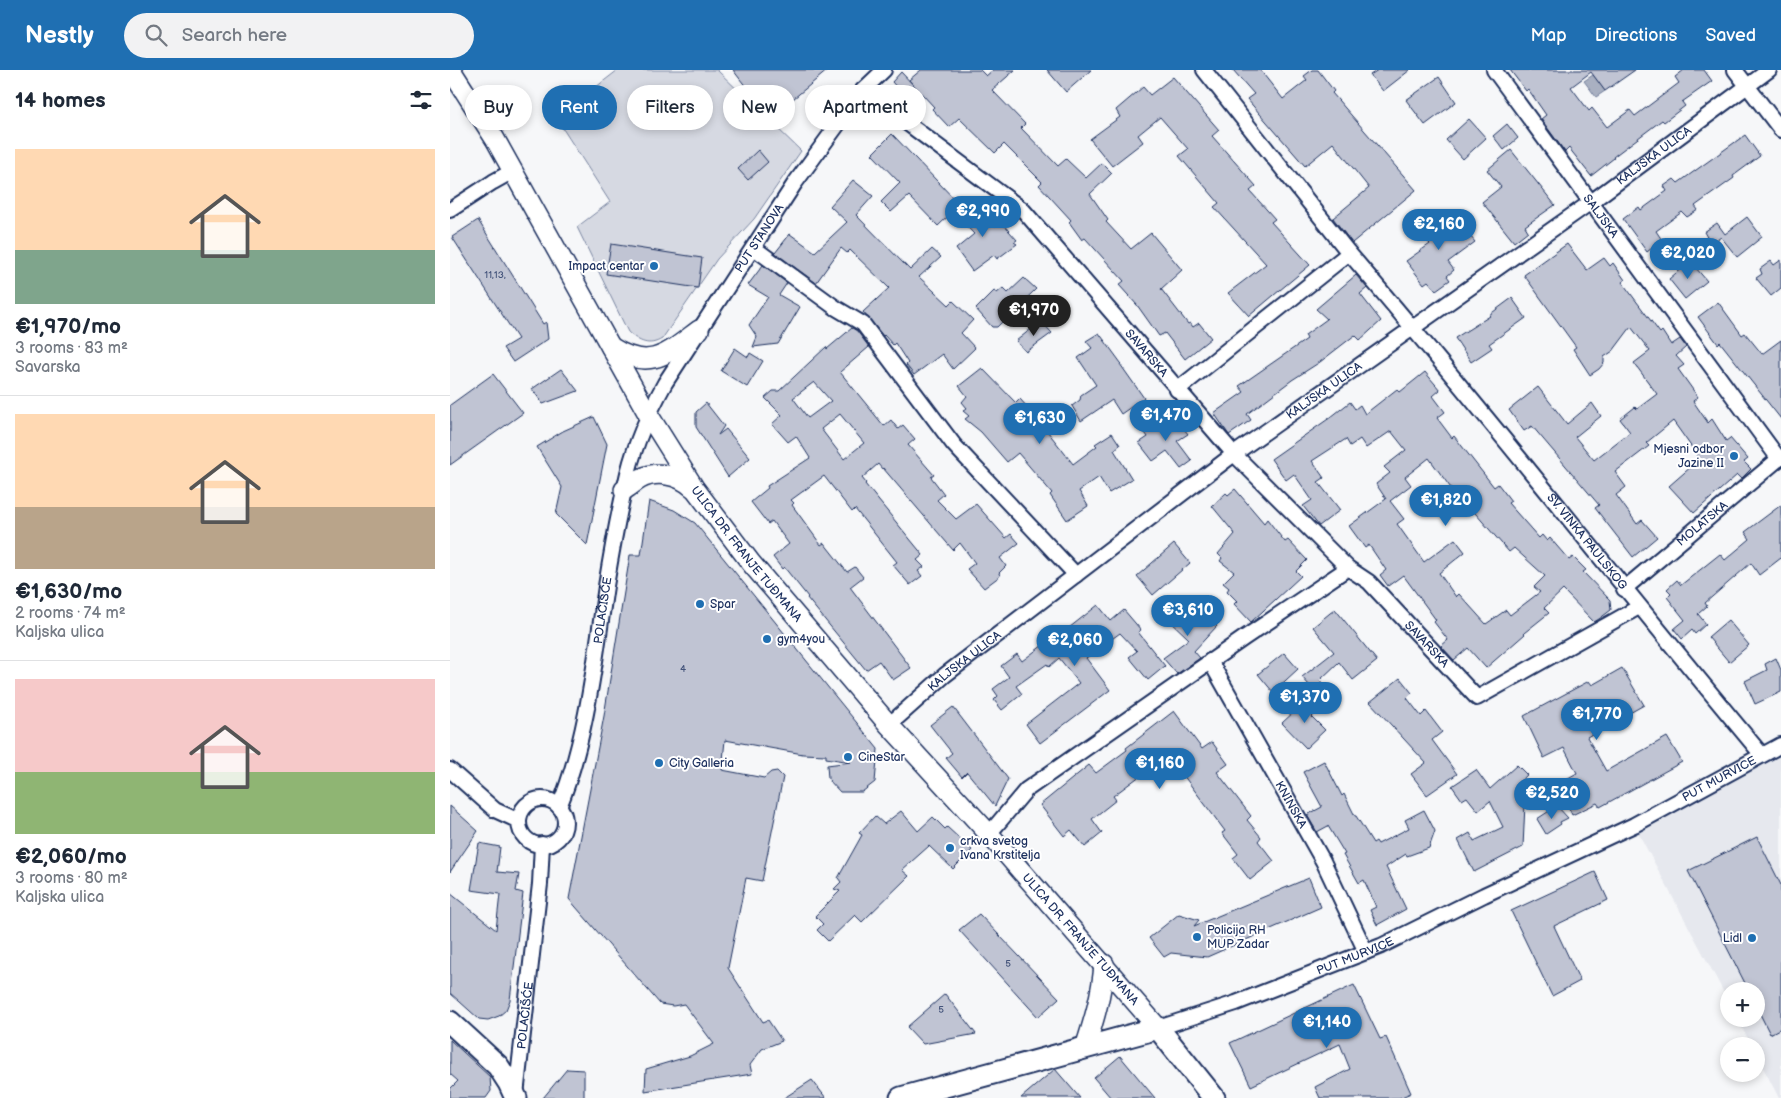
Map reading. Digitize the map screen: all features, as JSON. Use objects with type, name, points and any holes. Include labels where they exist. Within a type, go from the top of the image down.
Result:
[{"type":"main road","name":"ULICA DR. FRANJE TUĐMANA","points":[[451,70],[495,140],[648,414],[695,489],[751,562],[889,724],[989,834],[1158,1028]]},
{"type":"main road","points":[[611,347],[624,356],[636,359],[658,358],[700,330]]},
{"type":"main road","points":[[624,490],[640,479],[658,474],[670,475],[684,480],[695,489]]},
{"type":"main road","points":[[1085,1048],[1102,989],[1104,964]]},
{"type":"main road","points":[[450,1022],[498,1066],[509,1082],[516,1098]]},
{"type":"main road","points":[[1158,1028],[1214,1098]]},
{"type":"main road","name":"PUT MURVICE","points":[[901,1098],[1158,1028]]},
{"type":"street","name":"PUT STANOVA","points":[[868,85],[884,70]]},
{"type":"street","name":"SV. VINKA PAULSKOG","points":[[1204,70],[1349,253],[1413,328],[1639,608],[1762,755]]},
{"type":"street","name":"SALJSKA","points":[[1494,70],[1780,458]]},
{"type":"street","points":[[1735,70],[1781,130]]},
{"type":"street","name":"KALJSKA ULICA","points":[[889,724],[945,675],[1234,454],[1591,202],[1769,70]]},
{"type":"street","name":"PUT STANOVA","points":[[648,414],[665,383],[795,183],[834,130]]},
{"type":"street","name":"SAVARSKA","points":[[916,130],[1023,210],[1234,454],[1348,568],[1369,582],[1477,698],[1639,608]]},
{"type":"street","points":[[450,210],[512,171]]},
{"type":"street","points":[[754,248],[836,308],[863,324],[954,446],[1076,574]]},
{"type":"street","points":[[1178,390],[1349,253]]},
{"type":"street","name":"POLAČIŠĆE","points":[[559,807],[568,786],[588,702],[606,584],[624,490],[632,456],[648,414]]},
{"type":"street","name":"MOLATSKA","points":[[1624,589],[1780,458]]},
{"type":"street","points":[[989,834],[1026,790],[1210,661],[1348,568]]},
{"type":"street","name":"KNINSKA","points":[[1210,661],[1323,861],[1366,952]]},
{"type":"street","name":"PUT MURVICE","points":[[1158,1028],[1236,1003],[1366,952],[1634,825],[1781,745]]},
{"type":"street","points":[[450,770],[495,810],[519,821]]},
{"type":"street","points":[[546,800],[553,802],[559,807],[565,820],[564,828],[556,840],[542,844],[528,840],[520,828],[519,821],[521,814],[531,802],[546,800]]},
{"type":"street","name":"POLAČIŠĆE","points":[[516,1098],[540,884],[542,844]]},
{"type":"shaded area","points":[[618,70],[717,70],[733,85],[723,85],[723,130],[779,130],[801,151],[754,219],[717,259],[662,339],[653,343],[640,341],[628,332],[577,227],[610,202],[564,130],[617,130],[617,85],[599,85]]},
{"type":"shaded area","points":[[1781,745],[1781,1096],[1779,1098],[1765,1071],[1765,1037],[1747,1037],[1741,1027],[1765,1027],[1765,982],[1720,982],[1720,985],[1634,825]]},
{"type":"water","points":[[1593,75],[1605,91],[1596,97],[1584,81]]},
{"type":"building","points":[[733,70],[828,70],[810,85],[805,85],[805,89],[795,97],[795,85],[745,85]]},
{"type":"building","points":[[921,70],[980,70],[986,76],[993,70],[1015,70],[992,90],[1025,124],[1021,128],[1058,166],[1066,159],[1086,178],[1102,163],[1112,173],[1090,194],[1108,220],[1106,222],[1131,249],[1151,233],[1182,270],[1161,289],[1188,324],[1190,323],[1193,327],[1199,323],[1211,338],[1185,359],[1165,333],[1159,336],[1137,305],[1119,285],[1124,281],[1085,238],[1082,240],[1069,222],[1071,220],[1039,185],[1042,182],[1004,144],[995,153],[959,118],[949,127],[932,109],[934,107],[926,98],[926,85],[914,85],[909,80]]},
{"type":"building","points":[[1047,70],[1091,70],[1066,92]]},
{"type":"building","points":[[1233,70],[1260,70],[1283,99],[1307,80],[1304,76],[1312,70],[1318,70],[1334,91],[1332,93],[1416,190],[1352,243],[1333,218],[1369,188],[1333,143],[1305,166],[1247,99],[1254,94]]},
{"type":"building","points":[[1378,70],[1410,70],[1383,91],[1370,75]]},
{"type":"building","points":[[1510,70],[1635,70],[1605,91],[1591,72],[1571,87],[1589,111],[1592,108],[1607,127],[1630,110],[1635,116],[1679,83],[1675,77],[1684,70],[1704,70],[1712,81],[1682,102],[1685,106],[1664,122],[1662,120],[1591,176],[1569,148],[1565,152],[1541,119],[1546,115],[1528,89],[1526,91]]},
{"type":"building","points":[[901,72],[913,85],[895,85],[892,82]]},
{"type":"building","points":[[1173,77],[1219,130],[1212,136],[1256,186],[1250,191],[1275,219],[1271,222],[1310,265],[1249,316],[1228,293],[1266,264],[1214,207],[1219,203],[1179,156],[1188,149],[1160,117],[1138,135],[1143,142],[1112,166],[1090,139],[1120,117],[1116,110],[1143,87],[1150,95]]},
{"type":"building","points":[[1439,77],[1456,102],[1425,125],[1406,100]]},
{"type":"building","points":[[1469,119],[1486,138],[1463,159],[1446,140]]},
{"type":"building","points":[[1507,124],[1518,138],[1504,150],[1493,136]]},
{"type":"building","points":[[892,134],[960,205],[938,226],[909,196],[891,212],[881,202],[900,183],[872,154]]},
{"type":"building","points":[[1745,135],[1760,156],[1733,176],[1734,178],[1695,206],[1698,210],[1687,217],[1682,212],[1656,231],[1662,240],[1647,252],[1623,219],[1639,207],[1641,210],[1667,191],[1664,186],[1674,179],[1678,183]]},
{"type":"building","points":[[758,150],[768,162],[748,180],[738,169]]},
{"type":"building","points":[[1511,150],[1555,205],[1525,226],[1528,231],[1514,242],[1482,202],[1501,187],[1487,170]]},
{"type":"building","points":[[853,180],[873,196],[856,215],[910,270],[932,249],[941,257],[919,277],[949,305],[953,301],[973,320],[961,333],[975,348],[953,369],[942,354],[914,375],[906,365],[908,363],[895,343],[893,345],[883,336],[863,312],[889,288],[850,250],[847,253],[841,248],[816,283],[775,253],[790,234],[815,252],[847,222],[830,206]]},
{"type":"building","points":[[969,201],[995,226],[1001,222],[1017,240],[1014,242],[1017,244],[997,259],[994,255],[972,271],[956,249],[974,234],[955,214]]},
{"type":"building","points":[[1435,215],[1440,215],[1453,231],[1461,225],[1475,242],[1448,262],[1454,270],[1447,276],[1450,280],[1436,290],[1428,281],[1424,284],[1406,261],[1430,244],[1417,229]]},
{"type":"building","points":[[1747,217],[1762,237],[1737,257],[1721,237],[1711,244],[1704,232],[1717,223],[1725,234]]},
{"type":"building","points":[[478,220],[543,324],[546,322],[548,339],[513,362],[503,348],[518,339],[452,237]]},
{"type":"building","name":"Impact centar","points":[[611,244],[702,258],[698,288],[606,274]]},
{"type":"building","points":[[1567,244],[1587,270],[1604,258],[1610,266],[1613,263],[1625,280],[1622,282],[1660,333],[1662,331],[1671,345],[1680,339],[1686,347],[1676,356],[1684,365],[1678,369],[1698,397],[1693,401],[1708,423],[1712,419],[1726,441],[1730,438],[1748,459],[1744,462],[1751,469],[1741,479],[1737,475],[1694,513],[1669,486],[1700,459],[1673,421],[1646,443],[1649,446],[1615,472],[1626,487],[1616,495],[1637,524],[1642,520],[1657,537],[1633,557],[1595,508],[1599,505],[1532,426],[1524,431],[1509,410],[1538,387],[1567,424],[1592,403],[1601,416],[1575,437],[1594,460],[1630,432],[1620,419],[1635,407],[1637,409],[1657,394],[1634,363],[1650,351],[1631,327],[1613,351],[1604,357],[1604,363],[1599,369],[1590,375],[1573,349],[1576,347],[1524,275]]},
{"type":"building","points":[[1781,260],[1781,288],[1771,296],[1756,278],[1762,274],[1760,269],[1771,261],[1774,265]]},
{"type":"building","points":[[1690,261],[1707,281],[1685,299],[1669,279]]},
{"type":"building","points":[[763,265],[787,283],[779,295],[800,307],[778,344],[753,347],[757,337],[749,325],[768,297],[748,285]]},
{"type":"building","points":[[1356,275],[1367,288],[1360,294],[1381,321],[1360,340],[1355,335],[1320,362],[1292,380],[1247,414],[1251,420],[1229,435],[1214,413],[1244,392],[1239,386],[1307,339],[1305,335],[1327,319],[1316,309]]},
{"type":"building","points":[[1024,278],[1036,289],[997,327],[992,327],[976,309],[994,291],[997,293],[1003,288],[1008,293]]},
{"type":"building","points":[[1512,298],[1526,318],[1489,344],[1492,348],[1471,362],[1455,338],[1490,316]]},
{"type":"building","points":[[1718,302],[1742,335],[1745,333],[1762,354],[1781,340],[1781,419],[1720,342],[1718,344],[1698,317]]},
{"type":"building","points":[[1041,321],[1052,333],[1026,352],[1016,341]]},
{"type":"building","points":[[852,328],[857,331],[869,347],[840,372],[884,426],[891,420],[898,429],[903,425],[915,439],[908,445],[934,475],[931,477],[944,494],[937,500],[956,519],[976,504],[1006,538],[1011,534],[1019,543],[1000,558],[1006,566],[999,573],[1000,576],[984,588],[967,569],[975,563],[960,543],[953,550],[878,464],[862,478],[923,555],[917,560],[924,567],[918,571],[922,576],[910,585],[893,565],[897,562],[855,509],[852,512],[824,476],[791,500],[794,503],[792,505],[821,545],[824,543],[847,572],[855,567],[863,577],[850,587],[911,668],[893,680],[879,661],[866,670],[784,567],[782,569],[773,557],[789,544],[772,521],[768,524],[751,502],[768,488],[767,486],[810,458],[796,436],[788,442],[772,424],[782,415],[765,398],[773,391],[779,391],[826,347],[827,349]],"holes":[[[814,382],[831,401],[808,418],[793,398]],[[840,414],[864,443],[844,459],[821,429]]]},
{"type":"building","points":[[1099,333],[1144,398],[1121,414],[1112,400],[1081,421],[1072,406],[1080,400],[1081,395],[1096,385],[1078,358],[1092,348],[1086,341]]},
{"type":"building","points":[[735,348],[748,357],[750,353],[763,361],[747,387],[721,371]]},
{"type":"building","points":[[982,368],[1016,403],[1020,399],[1073,464],[1097,446],[1095,444],[1112,433],[1120,445],[1114,450],[1132,479],[1109,493],[1099,477],[1079,491],[1088,506],[1067,520],[1050,495],[1052,493],[1018,453],[1007,462],[981,432],[965,419],[969,416],[963,411],[967,408],[962,402],[967,396],[959,386]]},
{"type":"building","points":[[561,369],[578,391],[543,404],[532,389]]},
{"type":"building","points":[[1425,372],[1440,390],[1433,396],[1445,412],[1437,418],[1452,438],[1454,436],[1494,487],[1498,484],[1511,501],[1508,503],[1539,538],[1542,535],[1547,541],[1550,538],[1569,560],[1573,557],[1586,570],[1583,572],[1610,600],[1611,610],[1594,622],[1563,590],[1544,608],[1549,613],[1486,668],[1468,648],[1454,660],[1441,646],[1448,640],[1434,622],[1436,620],[1403,575],[1388,586],[1380,575],[1386,570],[1369,545],[1365,548],[1349,526],[1386,499],[1376,484],[1390,473],[1384,467],[1406,450],[1391,431],[1366,448],[1360,439],[1350,446],[1346,439],[1312,461],[1324,478],[1318,482],[1340,510],[1319,526],[1303,506],[1312,500],[1294,474],[1286,480],[1271,459],[1350,402],[1355,409],[1360,405],[1365,414],[1397,389],[1400,392]],"holes":[[[1429,458],[1453,491],[1455,490],[1509,552],[1514,548],[1545,576],[1534,587],[1540,592],[1510,615],[1506,610],[1486,624],[1459,594],[1456,597],[1439,573],[1465,552],[1455,539],[1424,562],[1397,524],[1404,519],[1390,501],[1411,485],[1405,477]]]},
{"type":"building","points":[[493,374],[523,413],[450,465],[450,405]]},
{"type":"building","points":[[706,403],[724,426],[718,435],[726,429],[750,458],[728,477],[696,427],[696,412]]},
{"type":"building","points":[[594,417],[607,444],[587,545],[556,514],[562,487],[537,447],[563,431]]},
{"type":"building","points":[[1160,419],[1167,429],[1178,421],[1188,434],[1177,441],[1192,461],[1181,469],[1167,451],[1153,461],[1139,443],[1148,437],[1143,430]]},
{"type":"building","points":[[1235,489],[1264,523],[1267,519],[1285,542],[1288,540],[1307,560],[1296,571],[1301,576],[1251,622],[1234,604],[1237,601],[1227,591],[1229,588],[1223,583],[1234,572],[1220,561],[1222,558],[1218,554],[1235,534],[1212,506],[1226,493],[1228,495]]},
{"type":"building","name":"City Galleria","points":[[649,501],[674,510],[695,523],[878,749],[875,782],[862,792],[840,792],[828,779],[827,765],[851,762],[826,758],[826,755],[803,754],[725,740],[722,770],[764,778],[771,772],[777,771],[783,777],[762,881],[746,878],[728,968],[763,1022],[768,1020],[782,1041],[762,1049],[750,1065],[752,1074],[645,1091],[646,1069],[690,1056],[714,1044],[684,1004],[673,1006],[660,1004],[569,899],[604,716],[630,555],[641,555]]},
{"type":"building","points":[[1781,505],[1781,558],[1759,575],[1751,563],[1705,603],[1707,606],[1698,614],[1706,624],[1695,634],[1692,630],[1682,639],[1674,629],[1685,620],[1667,597],[1671,593],[1667,589],[1677,580],[1681,585],[1720,554],[1725,560],[1750,539],[1745,532]]},
{"type":"building","points":[[1174,544],[1190,563],[1153,595],[1137,576]]},
{"type":"building","points":[[1185,601],[1203,619],[1206,615],[1217,626],[1194,651],[1200,658],[1177,674],[1163,658],[1189,639],[1168,619]]},
{"type":"building","points":[[1098,605],[1111,621],[1124,610],[1141,630],[1138,632],[1165,666],[1148,680],[1129,657],[1137,651],[1120,633],[1086,658],[1110,690],[1040,743],[1026,724],[1079,683],[1059,658],[1049,667],[1047,664],[1016,686],[1022,694],[1002,710],[994,700],[998,696],[993,689],[1009,677],[1001,666],[1017,654],[1022,661],[1047,642],[1047,639],[1058,632],[1060,635]]},
{"type":"building","points":[[1335,609],[1377,661],[1353,680],[1339,662],[1320,680],[1337,703],[1330,709],[1302,677],[1334,652],[1313,627]]},
{"type":"building","points":[[1728,620],[1749,645],[1729,662],[1708,637]]},
{"type":"building","points":[[1284,653],[1298,669],[1273,692],[1258,674]]},
{"type":"building","points":[[1776,658],[1781,670],[1781,692],[1755,704],[1745,681],[1767,670],[1765,664]]},
{"type":"building","points":[[1622,668],[1644,705],[1587,737],[1606,771],[1667,737],[1682,762],[1600,807],[1597,803],[1572,815],[1566,801],[1570,798],[1561,782],[1577,773],[1564,748],[1544,758],[1524,716],[1589,681],[1592,685]]},
{"type":"building","points":[[1400,678],[1412,693],[1407,698],[1421,716],[1426,711],[1442,732],[1432,740],[1457,774],[1427,795],[1411,774],[1426,763],[1370,702]]},
{"type":"building","points":[[1309,698],[1320,709],[1312,717],[1325,730],[1306,748],[1282,723]]},
{"type":"building","points":[[953,707],[1008,779],[995,806],[967,772],[962,777],[946,758],[952,753],[930,725]]},
{"type":"building","points":[[1174,711],[1202,749],[1212,742],[1228,764],[1217,772],[1251,816],[1247,820],[1261,837],[1258,841],[1274,861],[1250,880],[1233,858],[1238,854],[1222,833],[1225,831],[1168,755],[1113,796],[1116,800],[1092,819],[1102,833],[1085,847],[1071,830],[1064,836],[1040,805],[1089,765],[1096,773]]},
{"type":"building","points":[[1324,761],[1342,796],[1344,794],[1355,816],[1373,843],[1376,841],[1378,844],[1409,828],[1405,820],[1424,810],[1435,831],[1429,848],[1407,856],[1406,854],[1386,867],[1406,909],[1377,925],[1370,910],[1376,907],[1364,880],[1359,883],[1343,855],[1345,854],[1328,826],[1317,832],[1307,815],[1322,807],[1303,772]]},
{"type":"building","points":[[1517,765],[1527,775],[1516,785],[1525,804],[1523,847],[1474,872],[1458,840],[1470,833],[1474,841],[1503,827],[1490,801],[1478,811],[1467,797],[1462,800],[1452,786],[1476,770],[1490,789]]},
{"type":"building","points":[[450,806],[478,831],[450,872]]},
{"type":"building","points":[[1557,806],[1568,818],[1546,834],[1537,819]]},
{"type":"building","points":[[901,811],[918,831],[933,817],[972,850],[953,869],[929,846],[902,870],[909,876],[862,922],[855,915],[828,941],[817,930],[823,924],[815,916],[840,891],[834,889],[841,882],[838,878],[862,835],[859,833],[875,816],[884,824]]},
{"type":"building","name":"Lidl","points":[[1757,837],[1781,885],[1781,1028],[1770,1034],[1765,1024],[1765,982],[1744,982],[1688,871]]},
{"type":"building","points":[[479,843],[500,847],[497,872],[519,874],[516,891],[523,893],[510,1000],[506,1010],[499,1016],[488,1020],[479,1019],[450,993],[450,893],[496,930],[500,894],[471,890]]},
{"type":"building","points":[[1595,872],[1608,900],[1554,926],[1580,981],[1552,996],[1511,911]]},
{"type":"building","points":[[1309,878],[1321,907],[1207,957],[1171,953],[1164,957],[1149,938],[1179,914],[1199,920],[1194,926]]},
{"type":"building","points":[[979,914],[1059,998],[1038,1017],[959,930]]},
{"type":"building","points":[[1354,985],[1380,1039],[1386,1037],[1411,1093],[1399,1098],[1320,1098],[1315,1087],[1350,1069],[1340,1044],[1251,1086],[1230,1043]]},
{"type":"building","points":[[945,994],[976,1034],[923,1044],[907,1027]]},
{"type":"building","points":[[450,1040],[490,1077],[491,1091],[486,1098],[450,1098],[450,1089],[458,1081],[450,1074]]},
{"type":"building","points":[[1120,1056],[1155,1098],[1111,1098],[1094,1078]]},
{"type":"building","points":[[567,1069],[584,1070],[584,1098],[543,1098]]},
{"type":"building","points":[[1055,1069],[1080,1098],[1021,1098]]},
{"type":"building","points":[[812,1080],[826,1098],[784,1098]]},
{"type":"place","name":"Impact centar","points":[[654,266]]},
{"type":"place","name":"Mjesni odbor Jazine II","points":[[1734,456]]},
{"type":"place","name":"Spar","points":[[700,604]]},
{"type":"place","name":"gym4you","points":[[767,639]]},
{"type":"place","name":"CineStar","points":[[848,757]]},
{"type":"place","name":"City Galleria","points":[[659,763]]},
{"type":"place","name":"crkva svetog Ivana Krstitelja","points":[[950,848]]},
{"type":"place","name":"Policija RH MUP Zadar","points":[[1197,937]]},
{"type":"place","name":"Lidl","points":[[1752,938]]}]
